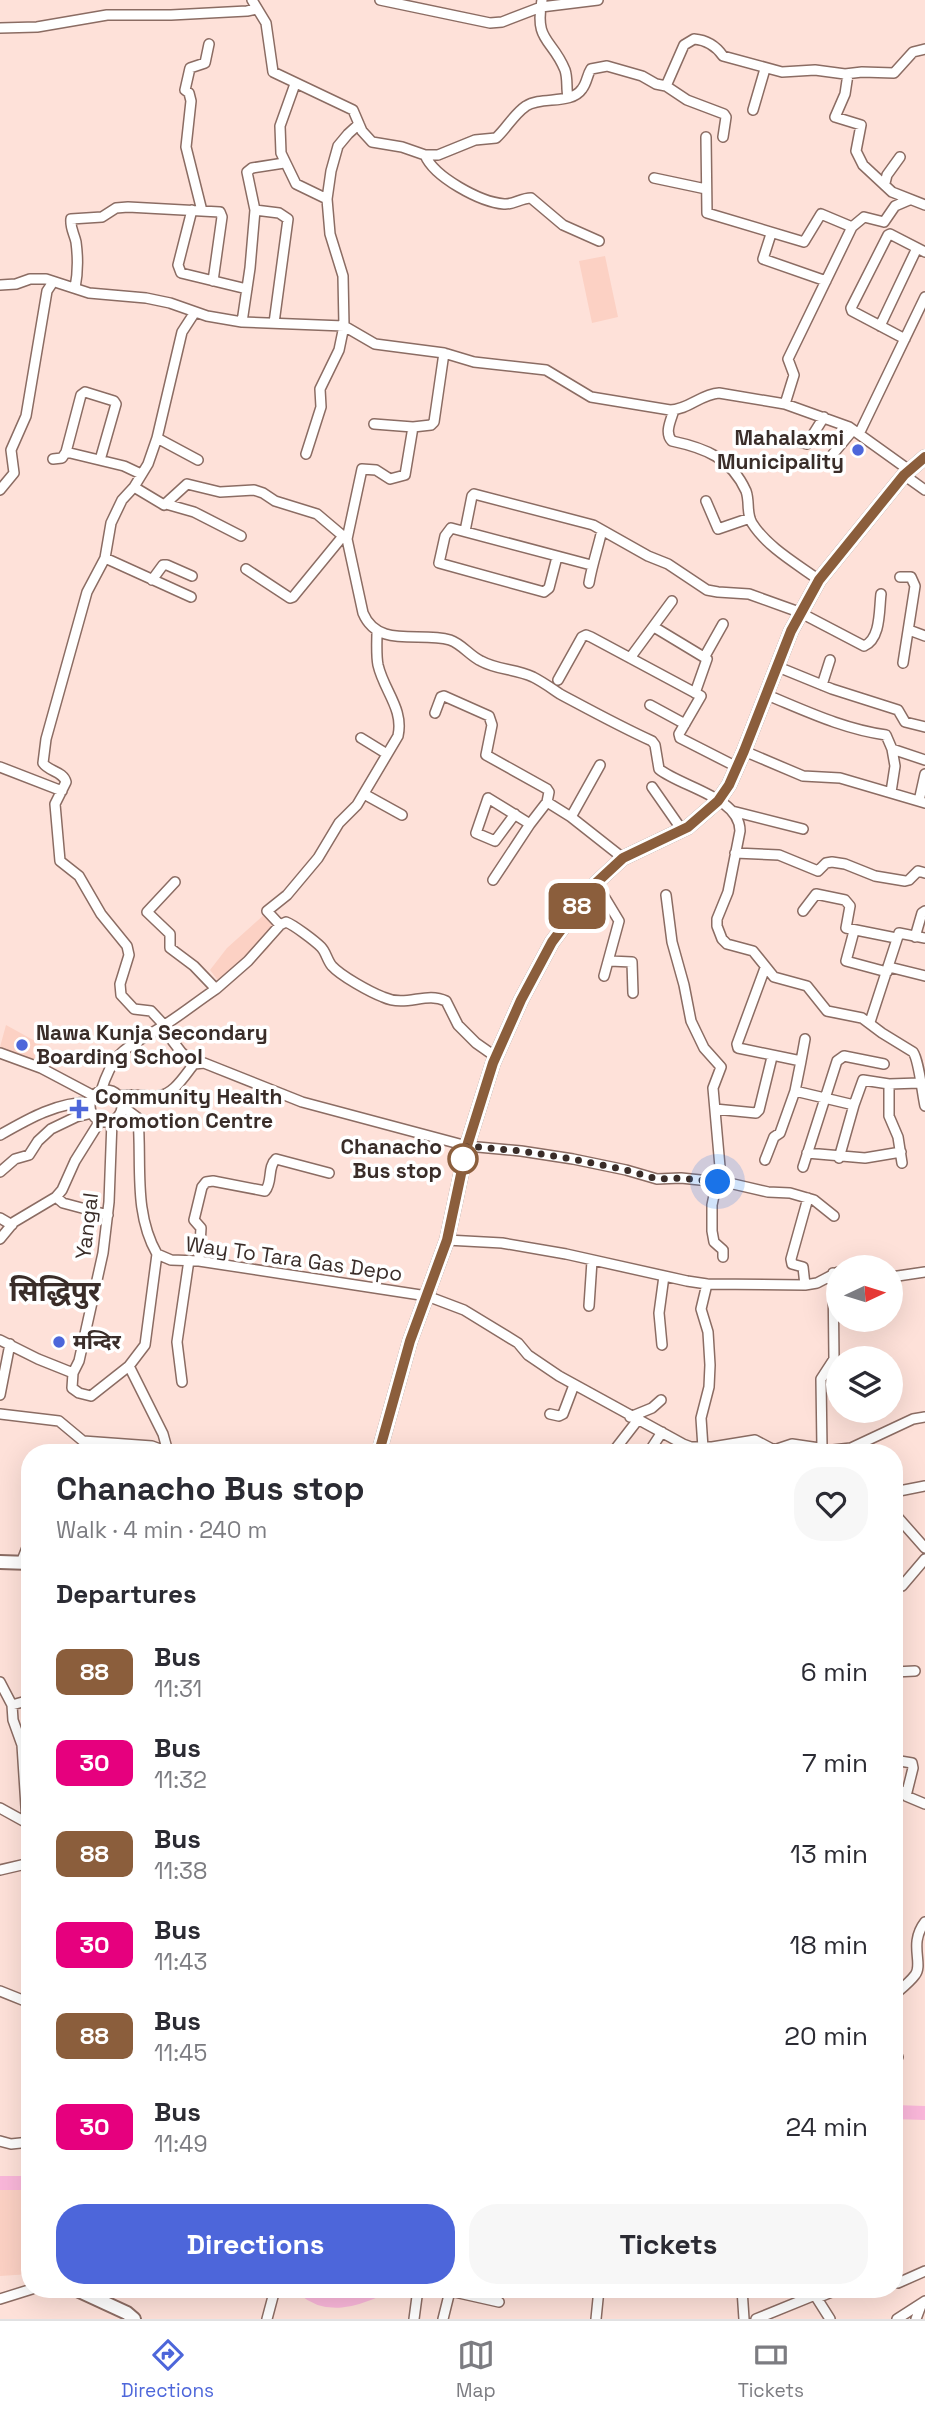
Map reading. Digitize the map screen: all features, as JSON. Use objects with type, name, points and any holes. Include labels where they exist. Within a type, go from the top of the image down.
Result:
[{"type":"main road","points":[[381,1444],[410,1341],[447,1240],[467,1146],[496,1057],[521,1000],[552,942],[596,883],[623,858],[682,830],[698,820],[718,801],[729,785],[744,751],[799,612],[819,580],[907,472],[925,457]]},
{"type":"main road","points":[[0,1562],[21,1563]]},
{"type":"main road","points":[[94,2298],[134,2319]]},
{"type":"street","points":[[380,0],[401,6],[425,4],[445,15],[490,23],[502,22],[541,4],[598,0]]},
{"type":"street","points":[[0,28],[37,27],[107,15],[171,16],[247,11],[255,4],[267,23],[273,72],[354,110],[362,131],[372,142],[402,147],[425,155],[438,155],[470,142],[496,138],[526,106],[580,92],[587,74],[595,66],[614,67],[642,76],[666,86],[687,100],[724,114],[726,117],[723,137]]},
{"type":"street","points":[[541,4],[540,28],[548,46],[563,66],[568,97]]},
{"type":"street","points":[[666,86],[684,45],[694,39],[717,47],[723,56],[782,72],[815,70],[848,74],[894,73],[913,52],[925,49]]},
{"type":"street","points":[[209,44],[205,64],[190,68],[185,89],[191,101],[186,147],[197,211],[179,269],[184,275],[247,289]]},
{"type":"street","points":[[753,110],[765,69]]},
{"type":"street","points":[[848,74],[843,100],[835,117],[862,125],[857,137],[856,151],[861,161],[892,192],[925,205]]},
{"type":"street","points":[[295,84],[280,126],[284,163],[296,184],[327,199]]},
{"type":"street","points":[[306,454],[321,407],[320,389],[339,350],[344,326],[343,276],[330,234],[327,199],[331,171],[338,146],[359,124]]},
{"type":"street","points":[[706,136],[707,213],[805,242],[821,214],[852,227]]},
{"type":"street","points":[[425,155],[428,163],[469,193],[503,204],[531,198],[563,225],[599,241]]},
{"type":"street","points":[[885,183],[887,175],[900,157]]},
{"type":"street","points":[[242,321],[255,209],[248,170],[284,163]]},
{"type":"street","points":[[654,178],[706,189]]},
{"type":"street","points":[[785,404],[794,375],[788,359],[825,281],[840,257],[852,227],[864,217],[884,222],[895,206],[909,200]]},
{"type":"street","points":[[75,288],[76,244],[70,225],[71,219],[103,218],[116,208],[222,214],[212,281]]},
{"type":"street","points":[[255,209],[279,213],[288,219],[274,323]]},
{"type":"street","points":[[772,234],[763,259],[825,281]]},
{"type":"street","points":[[880,326],[921,250],[890,234],[850,308],[852,311],[880,326],[905,339]]},
{"type":"street","points":[[0,285],[37,278],[107,296],[158,300],[206,316],[242,321],[344,326],[375,344],[443,353],[474,362],[546,370],[597,399],[674,410],[687,407],[711,393],[719,393],[785,404],[824,417],[856,432],[907,472],[925,490]]},
{"type":"street","points":[[0,489],[14,473],[11,450],[26,416],[47,291],[53,282]]},
{"type":"street","points":[[833,454],[856,432],[925,297]]},
{"type":"street","points":[[195,312],[181,332],[157,438],[134,487],[122,500],[111,523],[105,558],[87,592],[46,739],[43,763],[47,769],[65,778],[65,786],[55,804],[60,861],[79,876],[101,914],[127,947],[129,955],[120,984],[121,995],[134,1009],[151,1011],[181,1052],[194,1063],[204,1063],[302,1102],[467,1146],[573,1159],[657,1179],[681,1178],[789,1193],[814,1200],[834,1216]]},
{"type":"street","points":[[374,424],[413,427],[432,425],[443,353]]},
{"type":"street","points":[[53,458],[62,458],[66,452],[81,395],[85,392],[116,404],[100,460]]},
{"type":"street","points":[[674,410],[669,439],[701,447],[726,464],[747,492],[750,518],[759,533],[819,580]]},
{"type":"street","points":[[790,440],[807,444],[824,417]]},
{"type":"street","points":[[246,569],[292,598],[345,537],[362,469],[376,470],[391,479],[405,475],[413,427]]},
{"type":"street","points":[[157,438],[198,460]]},
{"type":"street","points":[[66,452],[134,469],[141,474]]},
{"type":"street","points":[[166,504],[187,484],[220,492],[254,490],[317,514],[345,537],[363,613],[367,622],[377,631],[390,636],[449,640],[494,667],[527,674],[544,682],[652,741],[659,769],[718,801],[732,811],[740,823],[728,892],[718,919],[717,926],[722,939],[727,944],[753,951],[774,977],[807,986],[827,1011],[852,1015],[870,1022],[882,1033],[921,1056],[919,1083],[925,1106]]},
{"type":"street","points":[[134,487],[160,504],[194,512],[241,536]]},
{"type":"street","points":[[465,531],[474,494],[574,519],[602,530],[668,564],[706,590],[749,594],[799,612],[867,646],[876,632],[881,594]]},
{"type":"street","points":[[706,501],[718,529],[750,518]]},
{"type":"street","points":[[556,557],[549,588],[544,592],[439,563],[448,529],[451,528],[592,565]]},
{"type":"street","points":[[589,583],[602,530]]},
{"type":"street","points":[[105,558],[191,597]]},
{"type":"street","points":[[152,580],[163,565],[192,576]]},
{"type":"street","points":[[900,577],[914,578],[903,663]]},
{"type":"street","points":[[630,658],[672,601]]},
{"type":"street","points":[[705,656],[723,624]]},
{"type":"street","points":[[654,627],[705,656],[707,663],[698,695],[679,734],[680,738],[737,766]]},
{"type":"street","points":[[909,630],[925,636]]},
{"type":"street","points":[[280,925],[267,911],[287,895],[318,858],[339,823],[357,805],[398,736],[398,712],[384,685],[378,664],[377,631]]},
{"type":"street","points":[[558,680],[582,637],[586,635],[713,703]]},
{"type":"street","points":[[822,685],[830,660]]},
{"type":"street","points":[[778,667],[822,685],[898,709],[905,722],[925,727]]},
{"type":"street","points":[[767,695],[832,723],[886,735],[895,766],[891,792]]},
{"type":"street","points":[[435,713],[441,697],[444,696],[489,716],[492,725],[486,755],[547,789],[547,802],[493,880]]},
{"type":"street","points":[[650,705],[685,724]]},
{"type":"street","points":[[361,738],[387,754]]},
{"type":"street","points":[[892,749],[925,760]]},
{"type":"street","points":[[744,751],[803,776],[840,778],[922,802],[925,774]]},
{"type":"street","points":[[571,817],[600,765]]},
{"type":"street","points":[[0,767],[62,791]]},
{"type":"street","points":[[652,787],[682,830]]},
{"type":"street","points":[[364,794],[402,815]]},
{"type":"street","points":[[515,814],[495,841],[476,833],[488,798],[515,814],[530,824]]},
{"type":"street","points":[[547,802],[571,817],[623,858]]},
{"type":"street","points":[[732,811],[803,829]]},
{"type":"street","points":[[735,853],[779,855],[817,871],[826,863],[845,864],[875,876],[905,881],[918,871],[925,873]]},
{"type":"street","points":[[175,882],[147,912],[170,934],[170,948],[194,966],[216,989]]},
{"type":"street","points":[[596,883],[619,920],[604,976]]},
{"type":"street","points":[[803,911],[816,894],[845,900],[850,906],[845,926],[854,931],[896,938]]},
{"type":"street","points":[[667,895],[672,942],[691,1021],[704,1048],[721,1067],[713,1088],[720,1167],[712,1205],[713,1238],[714,1242],[721,1246],[723,1257]]},
{"type":"street","points":[[870,1022],[896,938],[899,933],[920,937],[922,913],[925,911]]},
{"type":"street","points":[[92,1113],[95,1096],[115,1058],[140,1038],[163,1026],[216,989],[286,922],[294,925],[322,948],[330,964],[340,973],[383,998],[405,1002],[426,997],[446,1001],[458,1024],[475,1043],[496,1057]]},
{"type":"street","points":[[854,931],[846,961],[925,976]]},
{"type":"street","points":[[610,961],[632,962],[633,993]]},
{"type":"street","points":[[765,968],[737,1044],[740,1050],[801,1061]]},
{"type":"street","points":[[765,1160],[769,1156],[774,1137],[780,1133],[795,1091],[805,1039]]},
{"type":"street","points":[[0,1053],[41,1068],[95,1096]]},
{"type":"street","points":[[803,1167],[840,1058],[844,1056],[884,1064]]},
{"type":"street","points":[[715,1109],[756,1114],[772,1057]]},
{"type":"street","points":[[120,1101],[138,1093],[163,1096],[170,1092],[194,1063]]},
{"type":"street","points":[[839,1158],[863,1080],[889,1084],[919,1083]]},
{"type":"street","points":[[889,1084],[889,1116],[898,1136],[902,1163]]},
{"type":"street","points":[[0,1135],[58,1107],[111,1091],[138,1118],[139,1198],[151,1243],[157,1254],[145,1345],[129,1366],[92,1396],[72,1388],[73,1373],[0,1340]]},
{"type":"street","points":[[795,1091],[854,1105]]},
{"type":"street","points":[[92,1113],[100,1121],[112,1121],[120,1115],[120,1101]]},
{"type":"street","points":[[0,1172],[15,1159],[29,1155],[37,1141],[51,1129],[92,1113]]},
{"type":"street","points":[[0,1240],[12,1225],[56,1197],[62,1190],[75,1161],[100,1121]]},
{"type":"street","name":"Yangal","points":[[73,1373],[79,1360],[103,1253],[108,1215],[112,1121]]},
{"type":"street","points":[[807,1153],[839,1158],[865,1158],[901,1152]]},
{"type":"street","points":[[182,1382],[177,1342],[201,1228],[194,1220],[202,1187],[206,1182],[213,1181],[265,1191],[269,1187],[271,1166],[276,1159],[329,1173]]},
{"type":"street","points":[[56,1197],[63,1203],[108,1215]]},
{"type":"street","points":[[805,1284],[803,1267],[792,1264],[791,1259],[808,1198]]},
{"type":"street","points":[[0,1218],[12,1225]]},
{"type":"street","points":[[447,1240],[502,1243],[707,1284],[805,1284],[817,1283],[826,1278]]},
{"type":"street","name":"Way To Tara Gas Depo","points":[[157,1254],[171,1259],[427,1296],[464,1310],[517,1343],[528,1355],[574,1385],[683,1444]]},
{"type":"street","points":[[589,1306],[592,1261]]},
{"type":"street","points":[[903,1276],[925,1272]]},
{"type":"street","points":[[662,1345],[659,1313],[664,1276]]},
{"type":"street","points":[[702,1444],[701,1418],[709,1387],[710,1365],[708,1332],[701,1309],[707,1284]]},
{"type":"street","points":[[822,1444],[821,1379],[834,1359],[835,1332]]},
{"type":"street","points":[[0,1395],[10,1344]]},
{"type":"street","points":[[129,1366],[166,1444]]},
{"type":"street","points":[[550,1414],[563,1414],[574,1385]]},
{"type":"street","points":[[618,1444],[634,1419],[661,1400]]},
{"type":"street","points":[[0,1413],[59,1421],[83,1441],[124,1444]]},
{"type":"street","points":[[860,1444],[913,1419],[925,1417]]},
{"type":"street","points":[[654,1444],[662,1432]]},
{"type":"street","points":[[755,1440],[756,1444]]},
{"type":"street","points":[[734,1444],[755,1440],[763,1444]]},
{"type":"street","points":[[903,1490],[925,1486]]},
{"type":"street","points":[[903,1523],[925,1548]]},
{"type":"street","points":[[903,1585],[925,1559]]},
{"type":"street","points":[[903,1672],[915,1671]]},
{"type":"street","points":[[0,1682],[12,1705],[13,1720],[21,1742]]},
{"type":"street","points":[[12,1705],[21,1702]]},
{"type":"street","points":[[903,1762],[912,1763],[913,1768],[906,1792],[908,1799],[925,1804]]},
{"type":"street","points":[[0,1808],[21,1820]]},
{"type":"street","points":[[0,1870],[21,1865]]},
{"type":"street","points":[[903,1987],[916,1975],[917,1932],[925,1922]]},
{"type":"street","points":[[0,1991],[21,1999]]},
{"type":"street","points":[[0,2141],[21,2143]]},
{"type":"street","points":[[903,2281],[925,2271]]},
{"type":"street","points":[[0,2299],[21,2292]]},
{"type":"street","points":[[267,2319],[273,2298]]},
{"type":"street","points":[[414,2319],[417,2298]]},
{"type":"street","points":[[443,2319],[449,2298]]},
{"type":"street","points":[[483,2298],[499,2302]]},
{"type":"street","points":[[596,2319],[597,2298]]},
{"type":"street","points":[[743,2298],[744,2319]]},
{"type":"street","points":[[756,2319],[805,2298]]},
{"type":"street","points":[[817,2298],[830,2319]]},
{"type":"street","points":[[897,2319],[924,2302]]},
{"type":"street","points":[[916,2319],[924,2302]]},
{"type":"shaded area","points":[[605,256],[618,317],[592,323],[579,261]]},
{"type":"shaded area","points":[[265,914],[281,929],[268,949],[223,987],[210,970],[227,948]]},
{"type":"shaded area","name":"Nawa Kunja Secondary Boarding School","points":[[6,1025],[46,1047],[39,1066],[9,1054],[0,1047]]},
{"type":"shaded area","points":[[21,2188],[21,2275],[0,2276],[0,2189]]},
{"type":"waterway","points":[[903,2112],[925,2113]]},
{"type":"waterway","points":[[0,2183],[21,2183]]},
{"type":"waterway","points":[[320,2298],[332,2301],[354,2298]]},
{"type":"bus line","name":"88","points":[[381,1444],[413,1330],[447,1240],[463,1159],[493,1063],[538,967],[580,902],[615,865],[638,850],[688,827],[718,801],[729,785],[766,699],[799,612],[819,580],[904,475],[925,457]]},
{"type":"place","name":"Mahalaxmi Municipality","points":[[858,450]]},
{"type":"place","name":"Nawa Kunja Secondary Boarding School","points":[[22,1045]]},
{"type":"place","name":"Community Health Promotion Centre","points":[[79,1109]]},
{"type":"place","name":"Chanacho Bus stop","points":[[463,1159]]},
{"type":"place","name":"मन्दिर","points":[[59,1342]]},
{"type":"district","name":"सिद्धिपुर","points":[[55,1291]]},
{"type":"route","points":[[463,1159],[467,1146],[573,1159],[657,1179],[681,1178],[718,1182]]}]
